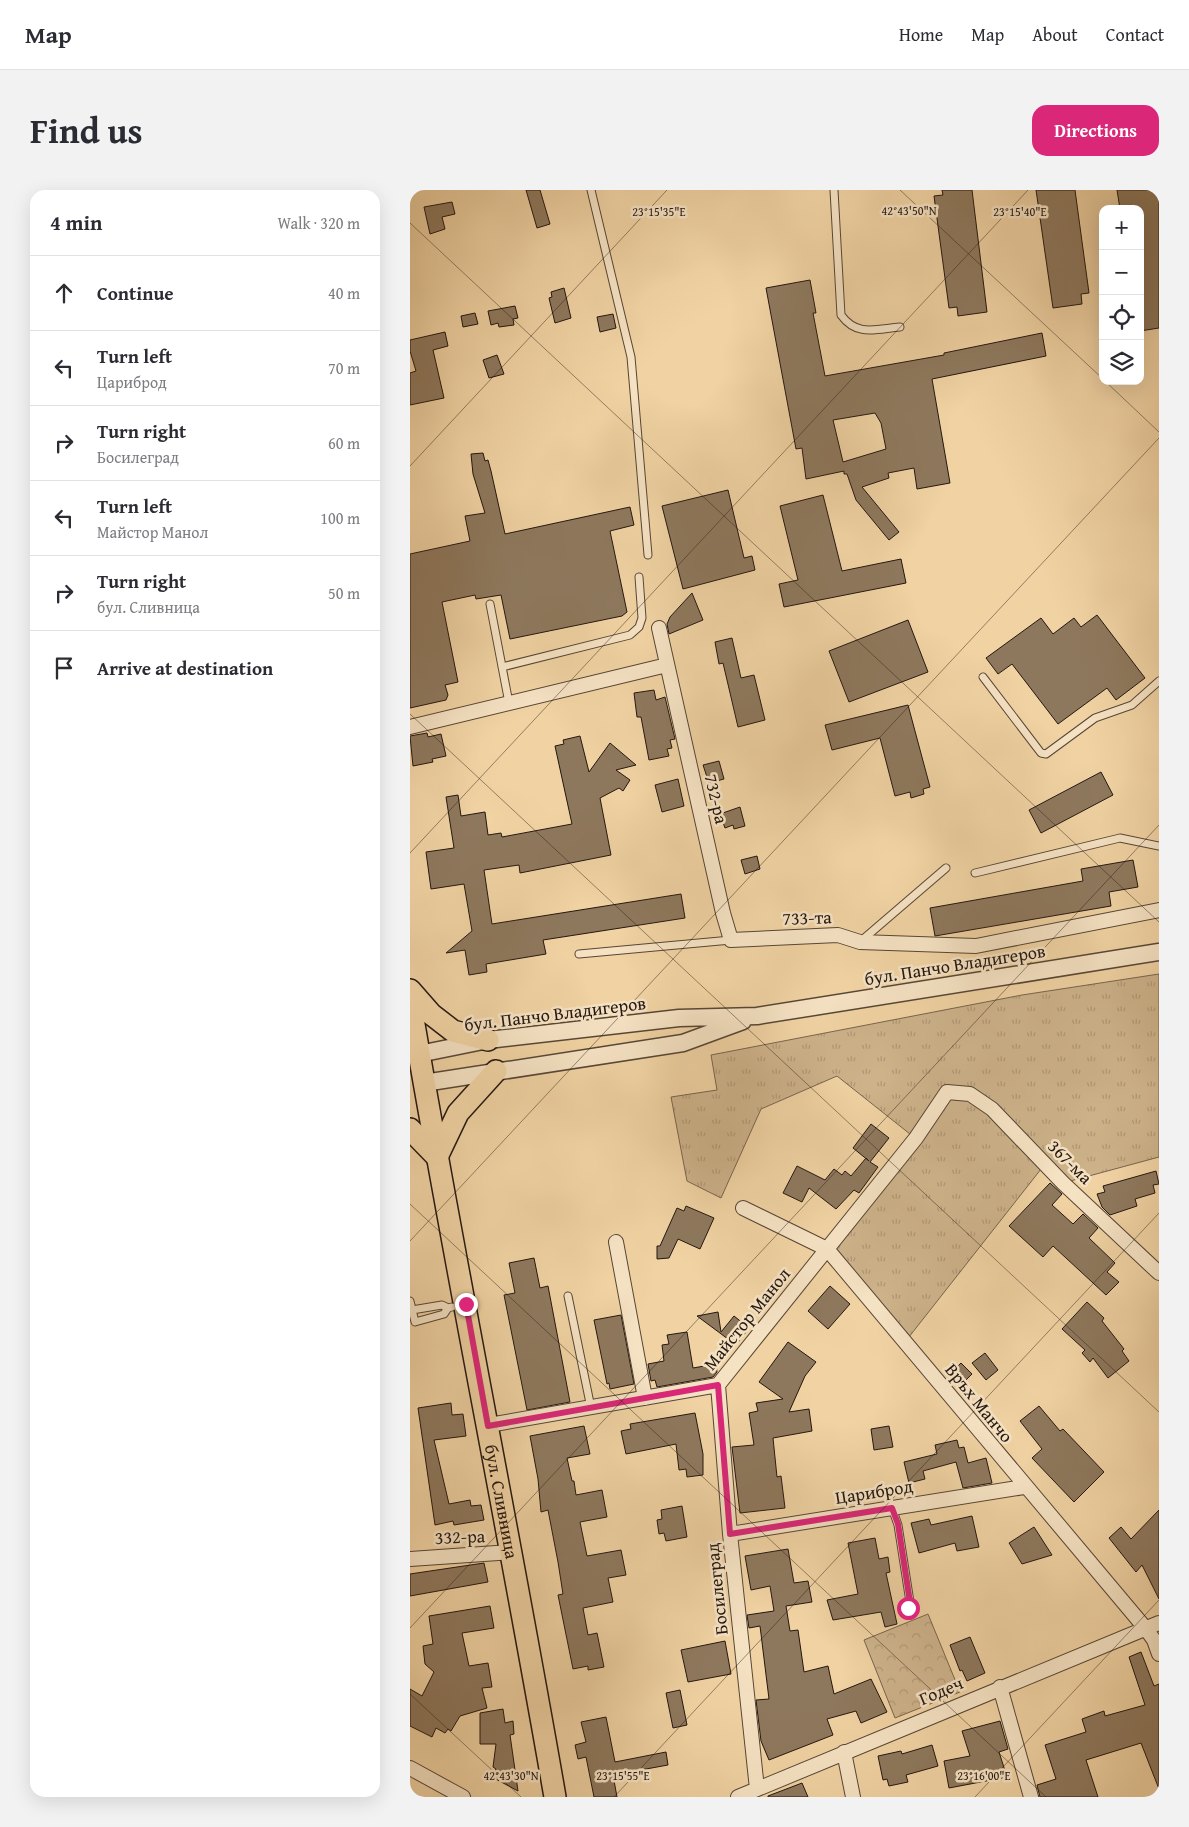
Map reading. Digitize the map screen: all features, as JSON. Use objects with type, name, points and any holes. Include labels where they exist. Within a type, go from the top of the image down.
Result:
[{"type":"main road","points":[[410,990],[431,1014],[453,1031],[488,1040]]},
{"type":"main road","name":"бул. Сливница","points":[[410,1001],[437,1157],[457,1306],[488,1426],[512,1552],[554,1797]]},
{"type":"main road","points":[[410,1129],[437,1157],[458,1113],[496,1071]]},
{"type":"street","name":"732-ра","points":[[659,628],[723,913],[731,940]]},
{"type":"street","points":[[410,727],[666,665]]},
{"type":"street","name":"733-та","points":[[731,940],[838,935],[860,942],[976,946],[1159,910]]},
{"type":"street","name":"бул. Панчо Владигеров","points":[[419,1054],[488,1040],[679,1018],[757,1016],[1159,952]]},
{"type":"street","name":"бул. Панчо Владигеров","points":[[424,1083],[683,1043],[757,1016]]},
{"type":"street","name":"Майстор Манол","points":[[488,1426],[718,1385],[916,1138],[947,1092]]},
{"type":"street","name":"367-ма","points":[[947,1092],[970,1094],[992,1109],[1063,1183],[1159,1273]]},
{"type":"street","name":"Връх Манчо","points":[[743,1208],[827,1249],[1024,1487],[1146,1629],[1154,1640],[1159,1654]]},
{"type":"street","points":[[616,1242],[645,1398]]},
{"type":"street","name":"Босилеград","points":[[718,1385],[730,1534],[757,1789]]},
{"type":"street","name":"Цариброд","points":[[730,1534],[1024,1487]]},
{"type":"street","name":"332-ра","points":[[410,1559],[512,1552]]},
{"type":"street","name":"Годеч","points":[[738,1797],[1000,1687],[1159,1623]]},
{"type":"street","points":[[1000,1687],[1031,1797]]},
{"type":"street","points":[[844,1752],[853,1797]]},
{"type":"street","points":[[410,1768],[463,1797]]},
{"type":"lane","points":[[591,190],[630,357],[648,555]]},
{"type":"lane","points":[[834,190],[841,315],[849,326],[860,330],[900,327]]},
{"type":"lane","points":[[502,667],[630,635],[639,627],[642,618],[639,577]]},
{"type":"lane","points":[[490,604],[509,704]]},
{"type":"lane","points":[[983,677],[1041,753],[1046,754],[1095,718],[1132,705],[1159,681]]},
{"type":"lane","points":[[975,873],[1120,838],[1159,846]]},
{"type":"lane","points":[[860,942],[946,868]]},
{"type":"lane","points":[[579,954],[731,940]]},
{"type":"lane","points":[[568,1296],[591,1408]]},
{"type":"lane","points":[[410,1301],[415,1322],[444,1314],[457,1306]]},
{"type":"lane","points":[[412,1310],[442,1305],[457,1306]]},
{"type":"lane","points":[[892,1508],[898,1524],[910,1602],[903,1612]]},
{"type":"green space","points":[[1159,974],[1159,1157],[1063,1183],[1045,1164],[905,1342],[827,1249],[915,1138],[837,1076],[761,1109],[721,1198],[687,1181],[671,1097],[717,1090],[711,1055],[1022,995]]},
{"type":"green space","points":[[928,1614],[960,1692],[895,1718],[864,1640]]},
{"type":"building","points":[[526,190],[540,190],[550,224],[537,228]]},
{"type":"building","points":[[942,190],[972,190],[987,312],[958,316],[957,307],[949,308],[934,196],[943,195]]},
{"type":"building","points":[[1036,190],[1075,190],[1089,293],[1081,294],[1082,304],[1053,308]]},
{"type":"building","points":[[1117,190],[1159,190],[1159,328],[1144,330],[1144,205],[1119,205]]},
{"type":"building","points":[[452,202],[455,214],[442,217],[445,229],[430,234],[424,207]]},
{"type":"building","points":[[810,280],[816,313],[813,313],[825,376],[944,355],[944,353],[1042,333],[1046,356],[932,379],[950,483],[917,489],[914,468],[888,473],[889,478],[862,487],[899,532],[889,540],[856,500],[847,474],[844,474],[844,471],[806,479],[802,448],[796,449],[766,288]],"holes":[[[875,413],[881,423],[886,449],[843,462],[833,420]]]},
{"type":"building","points":[[564,288],[571,318],[555,323],[549,298],[552,297],[551,292]]},
{"type":"building","points":[[515,306],[518,318],[513,319],[514,325],[499,327],[498,323],[491,325],[488,311]]},
{"type":"building","points":[[475,313],[478,324],[463,327],[461,316]]},
{"type":"building","points":[[613,314],[616,328],[600,332],[597,317]]},
{"type":"building","points":[[445,332],[448,346],[433,350],[444,398],[410,405],[410,373],[416,371],[410,351],[410,340]]},
{"type":"building","points":[[497,355],[504,374],[489,378],[483,360]]},
{"type":"building","points":[[483,453],[485,461],[488,460],[491,471],[505,534],[630,507],[634,525],[610,531],[627,612],[622,616],[510,639],[501,595],[476,599],[475,595],[442,602],[458,682],[445,685],[448,695],[446,700],[410,708],[410,554],[470,541],[465,516],[485,513],[473,474],[471,454]]},
{"type":"building","points":[[728,490],[744,558],[752,556],[755,570],[683,589],[662,506]]},
{"type":"building","points":[[823,495],[842,571],[901,559],[906,583],[784,607],[779,584],[798,580],[780,506]]},
{"type":"building","points":[[692,593],[703,620],[669,634],[667,624],[670,617]]},
{"type":"building","points":[[1097,615],[1145,678],[1116,700],[1107,688],[1058,724],[1012,664],[998,674],[986,658],[1041,618],[1053,634],[1074,618],[1081,627]]},
{"type":"building","points":[[908,620],[928,672],[849,702],[829,651]]},
{"type":"building","points":[[732,638],[741,678],[754,675],[765,720],[738,727],[723,663],[719,664],[715,642]]},
{"type":"building","points":[[654,690],[656,700],[665,697],[675,739],[670,740],[672,748],[667,749],[669,756],[649,760],[641,717],[637,717],[634,693]]},
{"type":"building","points":[[908,705],[930,787],[923,789],[924,794],[911,798],[910,792],[895,796],[880,738],[832,750],[825,725]]},
{"type":"building","points":[[427,733],[428,737],[441,734],[446,756],[432,759],[433,762],[413,766],[410,736]]},
{"type":"building","points":[[580,736],[589,772],[610,743],[636,765],[616,770],[630,780],[623,791],[619,788],[600,798],[611,855],[520,873],[519,865],[484,870],[492,924],[681,894],[685,918],[543,940],[546,954],[486,964],[487,972],[469,975],[465,950],[446,953],[472,931],[464,884],[431,889],[426,852],[454,848],[446,797],[458,795],[461,816],[485,812],[488,835],[501,833],[502,837],[572,824],[555,746],[564,744],[563,740]]},
{"type":"building","points":[[719,761],[724,779],[709,783],[703,765]]},
{"type":"building","points":[[1101,772],[1113,795],[1041,833],[1029,810]]},
{"type":"building","points":[[678,779],[684,806],[662,812],[655,785]]},
{"type":"building","points":[[740,807],[745,826],[734,829],[733,825],[725,828],[720,814]]},
{"type":"building","points":[[757,856],[760,869],[745,874],[741,860]]},
{"type":"building","points":[[1133,860],[1138,887],[1109,892],[1111,906],[935,936],[930,908],[1083,881],[1081,869]]},
{"type":"building","points":[[871,1124],[889,1138],[870,1162],[878,1167],[859,1193],[854,1190],[836,1209],[809,1188],[802,1202],[783,1193],[797,1166],[825,1180],[834,1169],[842,1175],[845,1171],[851,1176],[866,1158],[853,1148]]},
{"type":"building","points":[[1156,1171],[1159,1184],[1153,1185],[1155,1193],[1135,1199],[1137,1206],[1110,1215],[1102,1207],[1097,1194],[1105,1192],[1103,1186]]},
{"type":"building","points":[[1050,1183],[1062,1194],[1052,1205],[1073,1224],[1083,1214],[1098,1228],[1089,1238],[1115,1263],[1107,1272],[1119,1282],[1106,1295],[1053,1246],[1043,1257],[1009,1226]]},
{"type":"building","points":[[686,1206],[714,1218],[700,1249],[678,1239],[669,1258],[657,1259],[657,1246],[660,1246],[677,1208],[684,1211]]},
{"type":"building","points":[[534,1258],[540,1288],[548,1286],[570,1402],[527,1410],[504,1295],[515,1293],[509,1263]]},
{"type":"building","points":[[830,1286],[850,1304],[828,1329],[808,1311]]},
{"type":"building","points":[[1087,1302],[1104,1318],[1102,1321],[1124,1349],[1122,1351],[1129,1361],[1108,1378],[1093,1358],[1090,1362],[1082,1353],[1085,1350],[1062,1329]]},
{"type":"building","points":[[718,1312],[721,1332],[734,1316],[749,1328],[736,1345],[697,1316]]},
{"type":"building","points":[[621,1315],[634,1384],[610,1389],[609,1383],[607,1384],[594,1320]]},
{"type":"building","points":[[687,1332],[693,1368],[716,1364],[717,1372],[713,1377],[657,1387],[655,1380],[651,1381],[648,1364],[664,1361],[662,1345],[669,1344],[667,1335]]},
{"type":"building","points":[[788,1342],[816,1362],[805,1376],[789,1412],[809,1409],[812,1431],[773,1438],[777,1477],[781,1476],[785,1508],[740,1513],[732,1447],[754,1445],[749,1413],[758,1411],[756,1403],[783,1399],[759,1382]]},
{"type":"building","points":[[985,1353],[998,1370],[986,1380],[972,1363]]},
{"type":"building","points":[[961,1363],[972,1374],[961,1385],[950,1374]]},
{"type":"building","points":[[451,1403],[452,1415],[463,1414],[466,1436],[434,1440],[449,1504],[470,1500],[471,1506],[481,1505],[484,1520],[454,1525],[453,1521],[435,1525],[418,1408]]},
{"type":"building","points":[[1039,1406],[1060,1431],[1063,1429],[1104,1472],[1074,1502],[1032,1458],[1042,1449],[1020,1421]]},
{"type":"building","points":[[695,1413],[703,1454],[703,1475],[687,1477],[686,1469],[679,1470],[676,1444],[626,1454],[621,1431],[631,1429],[630,1424]]},
{"type":"building","points":[[584,1426],[590,1454],[567,1458],[572,1481],[574,1481],[576,1495],[602,1490],[607,1517],[580,1522],[587,1556],[621,1550],[626,1575],[608,1578],[613,1602],[583,1608],[588,1635],[597,1633],[604,1667],[588,1670],[588,1666],[573,1669],[558,1595],[563,1594],[558,1562],[548,1510],[541,1512],[538,1479],[530,1436]]},
{"type":"building","points":[[889,1426],[893,1447],[874,1450],[871,1429]]},
{"type":"building","points":[[957,1440],[959,1448],[964,1447],[968,1463],[986,1458],[992,1483],[963,1488],[956,1462],[923,1471],[925,1479],[909,1483],[904,1462],[937,1454],[935,1445]]},
{"type":"building","points":[[682,1506],[687,1537],[666,1541],[664,1533],[659,1534],[657,1520],[662,1519],[661,1510]]},
{"type":"building","points":[[1159,1510],[1159,1599],[1142,1565],[1136,1572],[1109,1538],[1121,1527],[1131,1539]]},
{"type":"building","points":[[972,1516],[979,1547],[957,1551],[955,1543],[919,1553],[911,1523],[929,1519],[931,1525]]},
{"type":"building","points":[[1034,1527],[1052,1555],[1022,1564],[1009,1543]]},
{"type":"building","points":[[875,1538],[879,1559],[888,1557],[890,1572],[886,1573],[897,1624],[885,1627],[881,1612],[833,1620],[827,1600],[858,1594],[848,1543]]},
{"type":"building","points":[[788,1549],[794,1583],[808,1581],[812,1602],[786,1606],[790,1631],[798,1630],[804,1672],[828,1666],[834,1694],[871,1679],[887,1712],[861,1723],[856,1711],[827,1719],[833,1735],[769,1760],[761,1741],[756,1700],[769,1699],[760,1626],[749,1628],[747,1615],[774,1611],[770,1586],[751,1590],[745,1556]]},
{"type":"building","points":[[484,1563],[488,1582],[410,1596],[410,1574]]},
{"type":"building","points":[[490,1606],[494,1628],[462,1633],[469,1666],[488,1663],[492,1687],[482,1688],[487,1708],[460,1716],[451,1731],[448,1729],[445,1733],[436,1728],[432,1737],[410,1726],[410,1689],[422,1696],[434,1672],[425,1664],[423,1646],[433,1644],[429,1616]]},
{"type":"building","points":[[970,1637],[985,1673],[967,1681],[962,1670],[960,1671],[950,1645]]},
{"type":"building","points":[[725,1641],[731,1674],[688,1682],[681,1650]]},
{"type":"building","points":[[1141,1652],[1154,1686],[1159,1684],[1159,1789],[1141,1743],[1086,1760],[1098,1797],[1040,1797],[1037,1785],[1056,1779],[1045,1745],[1086,1732],[1082,1719],[1104,1711],[1105,1716],[1145,1705],[1129,1657]]},
{"type":"building","points":[[680,1690],[687,1725],[673,1728],[666,1693]]},
{"type":"building","points":[[503,1709],[505,1723],[513,1721],[514,1734],[510,1735],[518,1791],[492,1777],[496,1769],[493,1767],[496,1744],[480,1744],[480,1713]]},
{"type":"building","points":[[606,1717],[615,1762],[666,1752],[668,1765],[613,1775],[617,1797],[594,1797],[586,1757],[578,1759],[575,1745],[586,1742],[581,1722]]},
{"type":"building","points":[[1000,1721],[1008,1749],[999,1752],[1007,1777],[949,1788],[944,1761],[970,1756],[962,1731]]},
{"type":"building","points":[[932,1745],[938,1766],[906,1775],[908,1782],[889,1786],[887,1779],[883,1780],[878,1756],[901,1751],[902,1754]]},
{"type":"building","points":[[802,1783],[808,1797],[768,1797],[768,1796]]},
{"type":"route","points":[[466,1304],[488,1426],[718,1385],[730,1534],[892,1508],[898,1524],[910,1602],[908,1608]]}]
